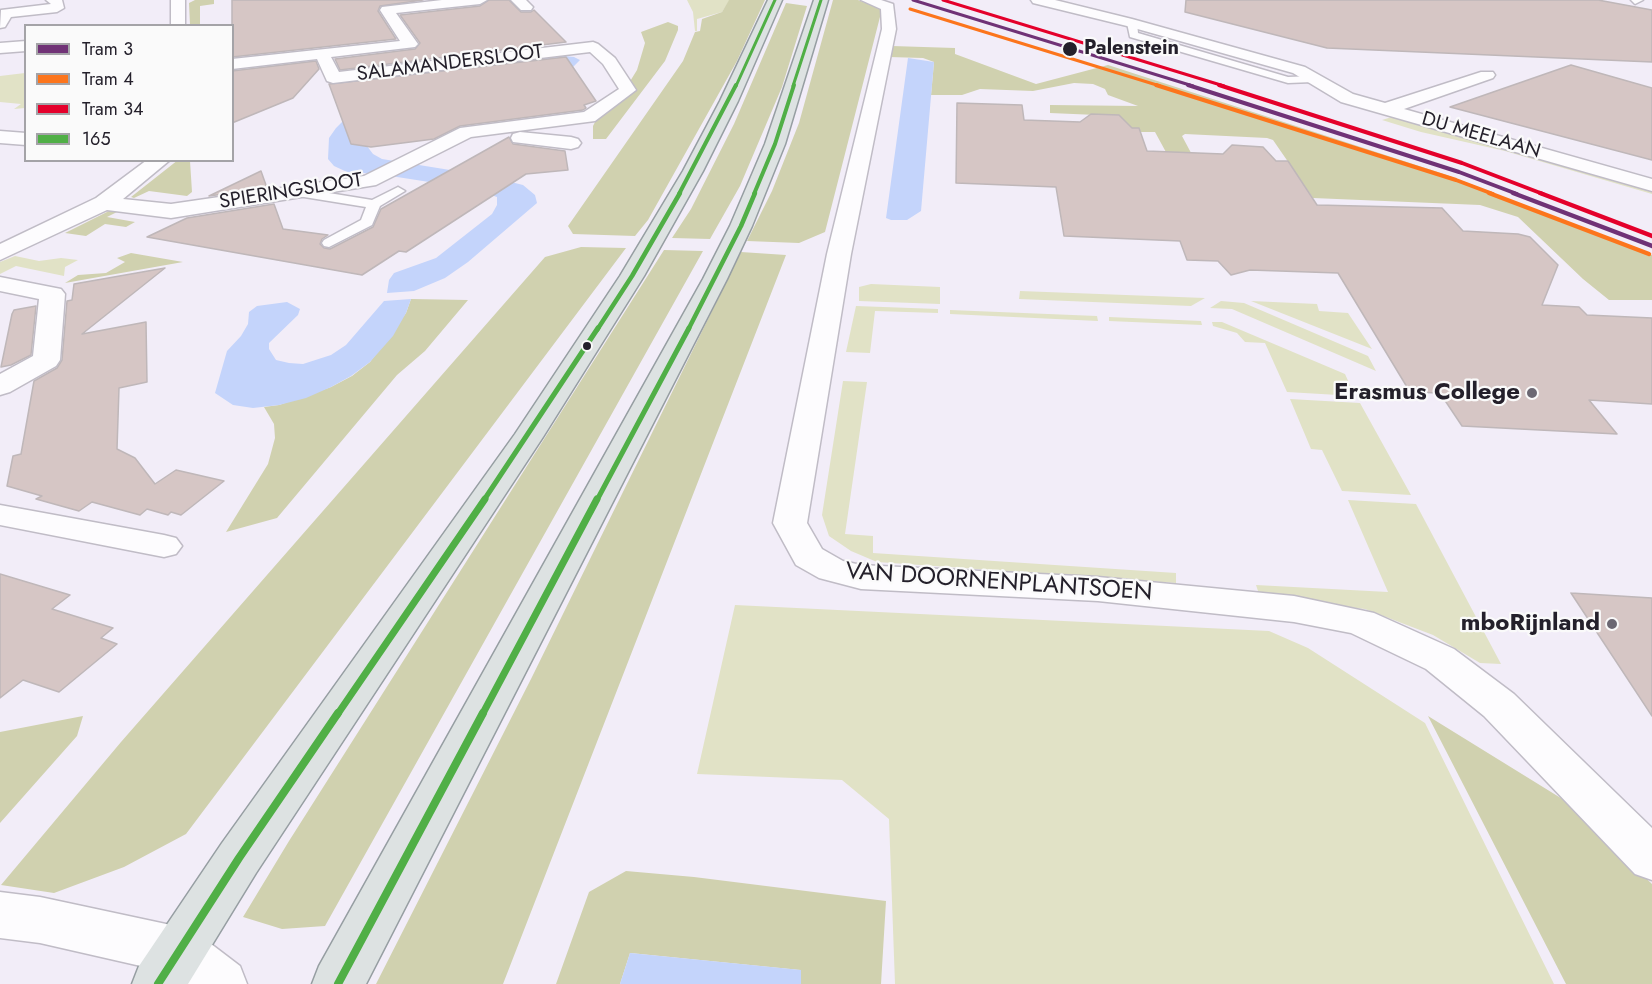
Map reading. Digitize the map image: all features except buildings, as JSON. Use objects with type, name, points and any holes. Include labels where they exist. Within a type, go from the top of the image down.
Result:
[{"type":"main road","points":[[169,967],[246,848],[528,438],[632,276],[729,101],[775,0]]},
{"type":"main road","points":[[338,984],[715,279],[741,226],[775,144],[821,0]]},
{"type":"street","points":[[0,24],[6,13],[57,8],[58,3],[53,0]]},
{"type":"street","points":[[178,0],[178,24]]},
{"type":"street","name":"SALAMANDERSLOOT","points":[[234,64],[410,44],[387,10],[480,0]]},
{"type":"street","name":"VAN DOORNENPLANTSOEN","points":[[868,0],[888,7],[889,29],[839,254],[790,523],[809,557],[832,570],[861,577],[1098,589],[1294,609],[1360,622],[1440,659],[1498,705],[1652,859]]},
{"type":"street","name":"DU MEELAAN","points":[[1038,0],[1132,23]]},
{"type":"street","name":"DU MEELAAN","points":[[1058,0],[1299,70],[1347,98],[1652,185]]},
{"type":"street","points":[[0,48],[24,46]]},
{"type":"street","name":"SALAMANDERSLOOT","points":[[322,54],[333,78],[593,47]]},
{"type":"street","name":"SPIERINGSLOOT","points":[[104,203],[171,211],[369,181],[468,132],[589,117],[628,90],[609,62],[593,47]]},
{"type":"street","points":[[1386,109],[1487,75]]},
{"type":"street","points":[[468,132],[571,143]]},
{"type":"street","points":[[0,137],[24,139]]},
{"type":"street","points":[[0,253],[104,203],[157,162]]},
{"type":"street","points":[[0,284],[52,294],[46,360],[0,386]]},
{"type":"street","points":[[0,515],[164,546]]},
{"type":"street","points":[[20,918],[221,984]]},
{"type":"lane","points":[[298,192],[374,204],[398,191]]},
{"type":"lane","points":[[329,243],[367,222],[374,204]]},
{"type":"green space","points":[[195,0],[214,0],[214,4],[200,6],[200,24],[190,24],[189,3]]},
{"type":"green space","points":[[687,0],[729,1],[722,12],[697,19],[697,31],[695,31],[693,12]]},
{"type":"green space","points":[[729,0],[765,0],[737,61],[648,220],[635,236],[573,234],[568,226],[683,61],[695,32],[700,31],[702,19],[722,12]]},
{"type":"green space","points":[[833,0],[858,0],[881,9],[881,13],[825,232],[799,243],[747,241],[772,191],[799,123]]},
{"type":"green space","points":[[786,3],[807,6],[782,87],[740,186],[710,239],[672,238],[691,209],[734,124]]},
{"type":"green space","points":[[668,22],[678,26],[678,30],[665,61],[606,139],[593,139],[593,126],[597,118],[629,83],[637,70],[645,43],[641,32]]},
{"type":"green space","points":[[892,46],[955,48],[955,54],[1036,84],[1108,65],[1447,175],[1652,255],[1652,300],[1609,300],[1583,279],[1518,217],[1480,205],[1313,198],[1273,140],[1267,138],[1185,134],[1182,136],[1197,164],[1167,154],[1155,132],[1140,132],[1125,128],[1120,116],[1050,113],[1050,105],[1138,106],[1108,95],[1105,89],[1093,84],[1074,83],[1033,91],[980,89],[962,95],[931,95],[934,62],[923,58],[889,57]]},
{"type":"green space","points":[[24,73],[24,108],[14,109],[21,104],[0,102],[0,76]]},
{"type":"green space","points":[[1395,116],[1652,190],[1652,194],[1505,151],[1421,132],[1382,120]]},
{"type":"green space","points":[[175,162],[190,162],[192,192],[187,196],[149,191],[134,198],[131,197]]},
{"type":"green space","points":[[113,209],[123,209],[107,217],[135,222],[126,227],[105,224],[86,236],[65,233]]},
{"type":"green space","points":[[581,247],[626,248],[186,834],[124,867],[54,893],[1,885],[121,742],[545,257]]},
{"type":"green space","points":[[664,250],[703,251],[325,926],[282,929],[243,917],[289,841]]},
{"type":"green space","points":[[741,252],[786,255],[503,984],[376,984],[531,679]]},
{"type":"green space","points":[[131,253],[183,262],[65,283],[78,275],[106,273],[125,262],[117,258]]},
{"type":"green space","points":[[15,256],[39,261],[61,258],[78,260],[65,267],[64,276],[16,266],[0,274],[0,262]]},
{"type":"green space","points":[[871,284],[940,287],[940,304],[859,301],[859,287]]},
{"type":"green space","points":[[1020,291],[1205,298],[1191,306],[1019,299]]},
{"type":"green space","points":[[411,299],[468,300],[425,351],[397,375],[277,518],[226,532],[268,464],[275,438],[274,424],[264,407],[279,405],[331,387],[352,376],[370,362],[406,313]]},
{"type":"green space","points":[[1221,301],[1244,303],[1368,356],[1376,371],[1232,309],[1210,308]]},
{"type":"green space","points":[[1251,301],[1317,304],[1319,311],[1348,313],[1372,349]]},
{"type":"green space","points":[[856,306],[938,309],[938,313],[875,311],[870,353],[846,352]]},
{"type":"green space","points":[[950,310],[1097,316],[1098,321],[950,314]]},
{"type":"green space","points":[[1109,317],[1201,321],[1202,325],[1109,321]]},
{"type":"green space","points":[[1212,322],[1222,322],[1345,374],[1355,396],[1287,392],[1265,343],[1245,342],[1237,333],[1213,326]]},
{"type":"green space","points":[[843,381],[867,382],[845,534],[873,536],[873,553],[1176,573],[1176,583],[877,562],[851,551],[829,536],[822,515]]},
{"type":"green space","points":[[1290,399],[1360,403],[1411,495],[1342,491],[1322,450],[1311,449]]},
{"type":"green space","points":[[1348,500],[1416,504],[1501,664],[1480,663],[1433,635],[1365,609],[1260,597],[1256,585],[1388,592]]},
{"type":"green space","points":[[735,605],[1269,631],[1308,648],[1425,723],[1554,984],[895,984],[889,819],[842,780],[697,774]]},
{"type":"green space","points":[[83,716],[77,736],[0,823],[0,732]]},
{"type":"green space","points":[[1428,716],[1564,800],[1652,884],[1652,984],[1566,984]]},
{"type":"green space","points":[[626,871],[694,877],[886,901],[881,984],[801,984],[800,970],[630,953],[620,984],[556,984],[589,892]]},
{"type":"water","points":[[555,55],[580,60],[571,69],[364,142],[373,154],[382,159],[487,176],[523,185],[535,195],[537,203],[468,262],[445,278],[414,291],[387,293],[389,280],[394,273],[436,258],[492,214],[497,205],[497,197],[474,189],[378,174],[347,172],[334,166],[328,159],[329,138],[336,128],[343,121]]},
{"type":"water","points":[[908,58],[934,62],[921,211],[907,220],[891,220],[886,218]]},
{"type":"water","points":[[411,299],[393,336],[370,362],[331,387],[306,398],[279,405],[253,408],[233,405],[215,393],[227,351],[241,336],[248,324],[249,312],[257,306],[287,302],[300,309],[298,315],[269,343],[269,349],[276,360],[303,364],[331,355],[346,345],[384,301]]},
{"type":"water","points":[[630,953],[801,970],[801,984],[620,984]]},
{"type":"tram line","name":"3","points":[[913,0],[1301,120],[1459,172],[1652,246]]},
{"type":"tram line","name":"34","points":[[943,0],[1304,111],[1462,163],[1652,236]]},
{"type":"tram line","name":"4","points":[[910,9],[1456,180],[1649,254]]},
{"type":"transit line","name":"165","points":[[158,984],[239,858],[528,437],[632,276],[693,171],[729,101],[775,0]]},
{"type":"transit line","name":"165","points":[[338,984],[715,279],[741,226],[775,144],[821,0]]},
{"type":"place","name":"Palenstein","points":[[1070,49]]},
{"type":"place","name":"Erasmus College","points":[[1532,393]]},
{"type":"place","name":"mboRijnland","points":[[1612,624]]}]
